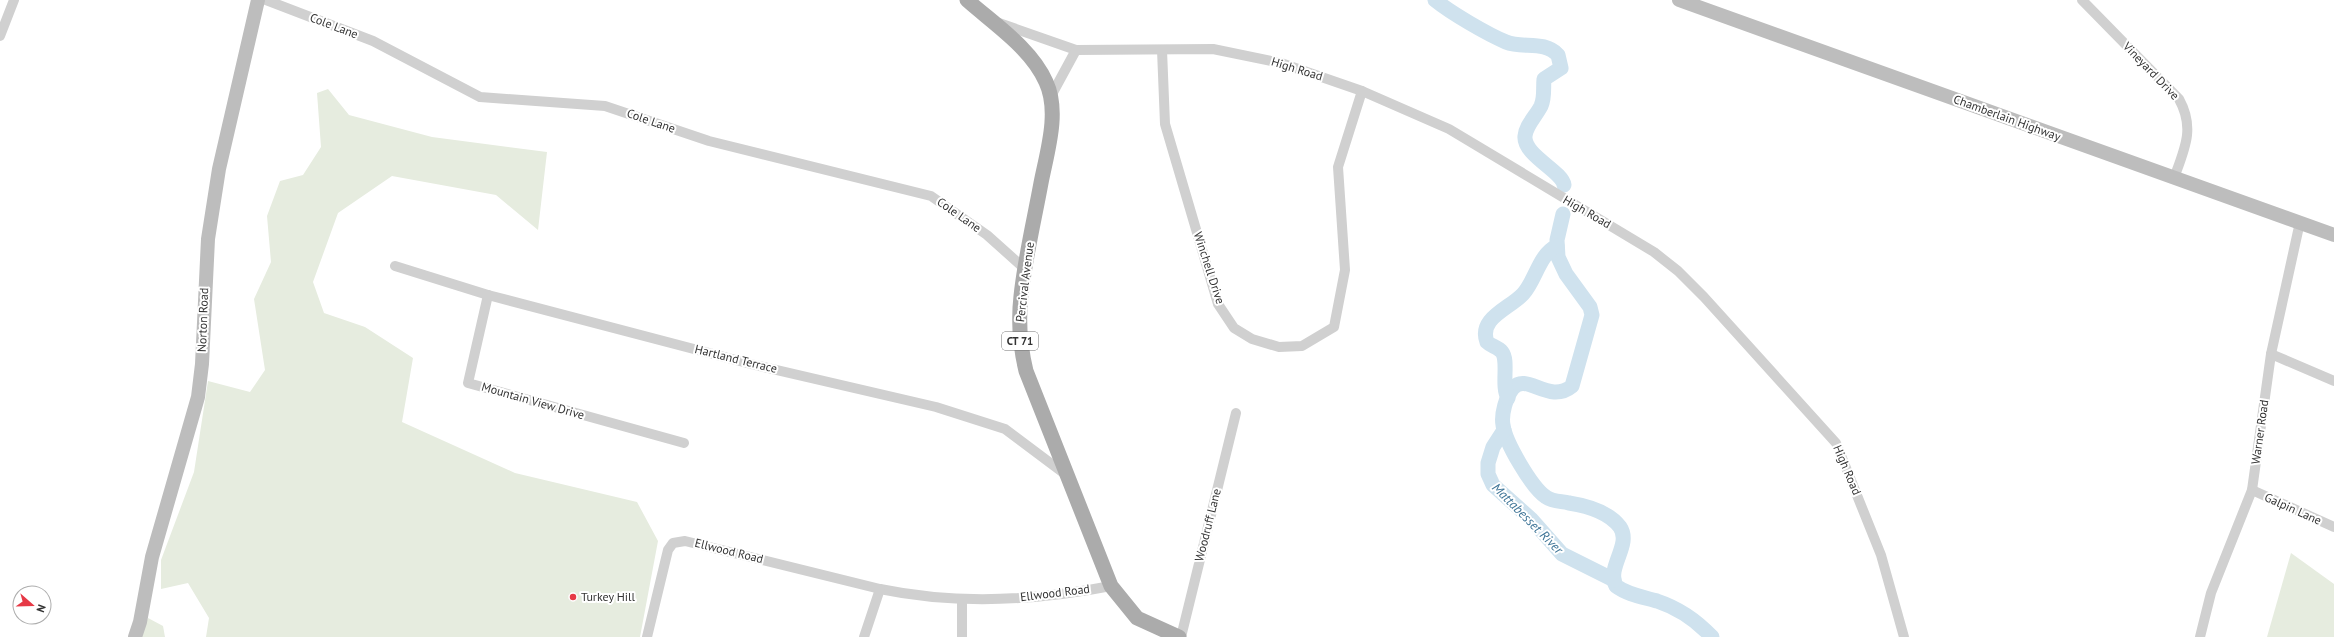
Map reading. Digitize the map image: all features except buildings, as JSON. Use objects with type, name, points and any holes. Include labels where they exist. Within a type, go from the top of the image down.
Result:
[{"type":"main road","name":"Norton Road","points":[[135,637],[140,622],[152,557],[198,398],[202,364],[208,239],[219,169],[258,0]]},
{"type":"main road","name":"High Road","points":[[967,0],[989,20]]},
{"type":"main road","name":"Chamberlain Highway","points":[[1679,0],[2334,235]]},
{"type":"main road","name":"Percival Avenue","points":[[989,20],[1026,52],[1038,67],[1051,96],[1052,107],[1048,148],[1025,269],[1019,323],[1021,348],[1026,371],[1111,586],[1138,618],[1180,637]]},
{"type":"street","points":[[0,36],[14,0]]},
{"type":"street","name":"Cole Lane","points":[[266,0],[373,41],[480,97],[606,106],[709,140],[931,196],[987,235],[1025,269]]},
{"type":"street","name":"Vineyard Drive","points":[[2082,0],[2179,99],[2185,110],[2189,124],[2186,144],[2174,178]]},
{"type":"street","name":"High Road","points":[[989,20],[1076,50],[1220,50],[1281,63],[1362,91],[1449,129],[1654,252],[1691,283],[1836,443],[1881,555],[1904,637]]},
{"type":"street","points":[[1051,96],[1076,50]]},
{"type":"street","name":"Winchell Drive","points":[[1162,50],[1165,124],[1218,304],[1234,328],[1252,339],[1279,347],[1302,346],[1334,327],[1345,270],[1338,167],[1362,91]]},
{"type":"street","name":"Warner Road","points":[[2200,637],[2211,593],[2252,490],[2271,354],[2300,222]]},
{"type":"street","name":"Hartland Terrace","points":[[395,266],[488,295],[751,364],[936,407],[1004,430],[1066,474]]},
{"type":"street","name":"Mountain View Drive","points":[[488,295],[468,382],[684,443]]},
{"type":"street","points":[[2271,354],[2334,381]]},
{"type":"street","name":"Woodruff Lane","points":[[1180,637],[1236,413]]},
{"type":"street","name":"Galpin Lane","points":[[2252,490],[2334,528]]},
{"type":"street","name":"Ellwood Road","points":[[647,637],[668,550],[673,543],[679,542],[695,542],[880,590],[931,598],[962,600],[1006,599],[1085,591],[1111,586]]},
{"type":"street","points":[[864,637],[880,590]]},
{"type":"street","points":[[962,600],[962,637]]},
{"type":"shaded area","points":[[328,89],[349,115],[432,137],[547,152],[538,230],[496,195],[392,176],[338,213],[313,282],[324,313],[365,327],[413,358],[402,422],[515,473],[637,502],[658,541],[640,637],[206,637],[209,618],[188,583],[161,589],[161,560],[194,472],[208,381],[250,392],[265,370],[254,299],[271,262],[267,216],[280,181],[303,175],[321,147],[317,93]]},
{"type":"shaded area","points":[[2291,553],[2334,584],[2334,637],[2267,637]]},
{"type":"shaded area","points":[[148,618],[163,626],[165,637],[141,637]]},
{"type":"waterway","name":"Mattabesset River","points":[[1435,0],[1469,23],[1506,42],[1519,45],[1540,46],[1552,50],[1558,55],[1561,68],[1544,79],[1542,103],[1527,128],[1525,136],[1526,143],[1530,150],[1557,174],[1564,185]]},
{"type":"waterway","name":"Mattabesset River","points":[[1563,214],[1557,240],[1558,257],[1566,274],[1590,307],[1592,315],[1572,386],[1563,391],[1555,392],[1525,384],[1519,384],[1513,388],[1508,396],[1503,416],[1505,433],[1514,453],[1527,475],[1540,492],[1546,497],[1555,501],[1566,502],[1598,510],[1610,517],[1620,527],[1623,534],[1623,541],[1614,571],[1616,586],[1631,594],[1657,601],[1680,611],[1694,620],[1712,637]]},
{"type":"waterway","name":"Mattabesset River","points":[[1508,398],[1505,387],[1504,356],[1500,350],[1487,342],[1485,334],[1487,326],[1496,315],[1523,294],[1546,255],[1557,246]]},
{"type":"waterway","name":"Mattabesset River","points":[[1504,430],[1493,447],[1488,463],[1488,474],[1493,485],[1531,519],[1562,554],[1614,580]]},
{"type":"place","name":"Turkey Hill","points":[[573,597]]}]
